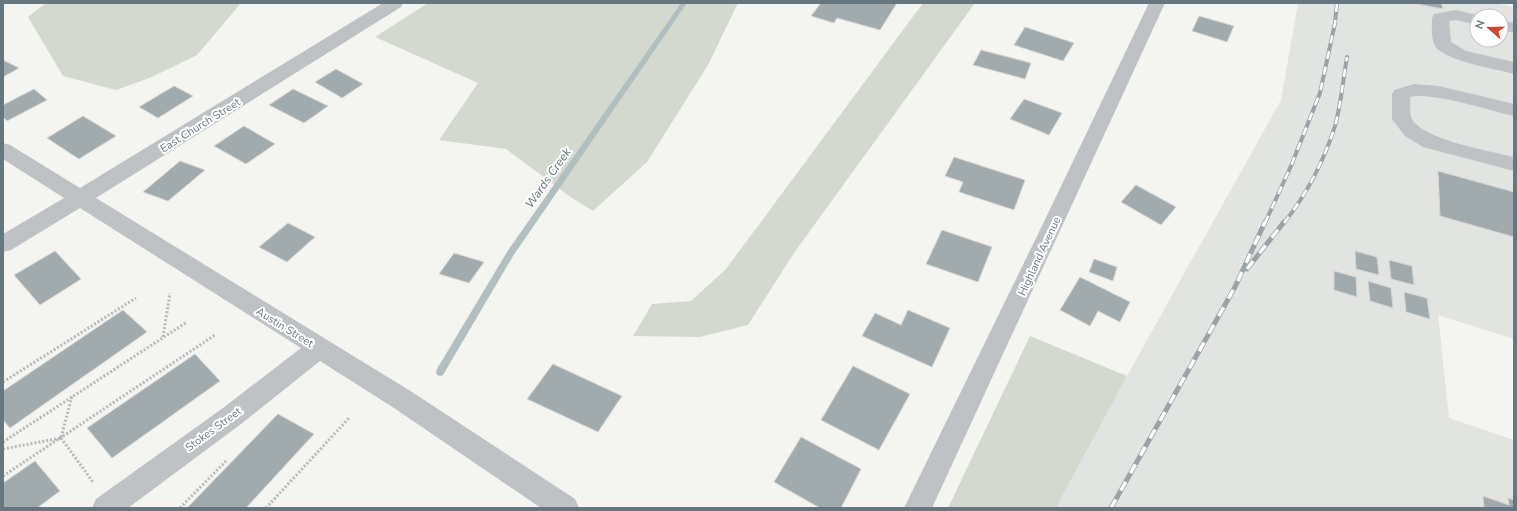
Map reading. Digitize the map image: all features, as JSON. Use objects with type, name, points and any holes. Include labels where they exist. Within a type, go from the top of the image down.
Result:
[{"type":"street","name":"East Church Street","points":[[3,244],[395,3]]},
{"type":"street","name":"Highland Avenue","points":[[918,508],[1052,230],[1157,3]]},
{"type":"street","points":[[1469,18],[1456,15],[1440,18],[1443,44],[1460,55],[1514,68]]},
{"type":"street","points":[[1514,110],[1439,92],[1414,90],[1402,94],[1402,119],[1412,132],[1430,142],[1514,164]]},
{"type":"street","name":"Austin Street","points":[[3,150],[403,400],[565,508]]},
{"type":"street","name":"Stokes Street","points":[[108,506],[232,416],[320,348]]},
{"type":"path","points":[[163,337],[170,293]]},
{"type":"path","points":[[3,382],[136,298]]},
{"type":"path","points":[[3,442],[187,322]]},
{"type":"path","points":[[3,476],[215,335]]},
{"type":"path","points":[[72,396],[61,438],[108,506]]},
{"type":"path","points":[[266,508],[350,417]]},
{"type":"path","points":[[3,449],[61,438]]},
{"type":"path","points":[[180,508],[226,461]]},
{"type":"shaded area","points":[[46,3],[241,3],[197,55],[152,77],[116,90],[63,76],[28,17]]},
{"type":"shaded area","points":[[428,3],[738,3],[708,65],[647,162],[593,211],[572,198],[506,149],[439,140],[478,83],[375,37]]},
{"type":"shaded area","points":[[923,3],[975,3],[794,253],[748,325],[700,337],[633,336],[652,304],[691,301],[726,269]]},
{"type":"shaded area","points":[[1298,3],[1494,3],[1514,7],[1514,339],[1438,315],[1449,418],[1514,440],[1514,508],[1056,508],[1127,376],[1281,100]]},
{"type":"shaded area","points":[[1030,336],[1127,376],[1056,508],[948,508]]},
{"type":"building","points":[[821,3],[897,3],[880,30],[837,18],[834,23],[811,16]]},
{"type":"building","points":[[1412,3],[1441,3],[1443,9]]},
{"type":"building","points":[[1199,16],[1234,26],[1227,42],[1192,31]]},
{"type":"building","points":[[1025,27],[1074,43],[1063,61],[1014,45]]},
{"type":"building","points":[[981,50],[1031,63],[1025,79],[973,65]]},
{"type":"building","points":[[3,60],[19,68],[3,77]]},
{"type":"building","points":[[336,69],[363,84],[342,98],[315,82]]},
{"type":"building","points":[[174,86],[193,96],[158,118],[139,107]]},
{"type":"building","points":[[34,89],[47,100],[7,121],[3,117],[3,105]]},
{"type":"building","points":[[293,89],[328,106],[304,123],[269,105]]},
{"type":"building","points":[[1024,99],[1062,113],[1049,135],[1010,119]]},
{"type":"building","points":[[83,116],[116,136],[79,159],[47,138]]},
{"type":"building","points":[[244,126],[275,144],[246,164],[214,146]]},
{"type":"building","points":[[954,157],[1025,180],[1014,210],[959,192],[963,182],[945,176]]},
{"type":"building","points":[[180,161],[205,170],[168,201],[143,192]]},
{"type":"building","points":[[1438,171],[1514,192],[1514,237],[1440,216]]},
{"type":"building","points":[[1136,185],[1176,207],[1161,225],[1121,202]]},
{"type":"building","points":[[288,223],[315,237],[287,262],[259,247]]},
{"type":"building","points":[[942,230],[992,247],[978,282],[926,264]]},
{"type":"building","points":[[55,251],[81,279],[40,305],[14,275]]},
{"type":"building","points":[[1355,251],[1377,257],[1379,275],[1356,269]]},
{"type":"building","points":[[454,253],[484,262],[469,283],[439,274]]},
{"type":"building","points":[[1094,259],[1117,267],[1113,281],[1089,272]]},
{"type":"building","points":[[1389,260],[1412,266],[1414,285],[1391,279]]},
{"type":"building","points":[[1334,271],[1356,277],[1357,297],[1334,290]]},
{"type":"building","points":[[1080,277],[1130,302],[1120,322],[1098,311],[1090,326],[1060,310]]},
{"type":"building","points":[[1368,281],[1391,288],[1393,308],[1370,301]]},
{"type":"building","points":[[1404,292],[1427,298],[1430,319],[1406,312]]},
{"type":"building","points":[[123,310],[147,332],[10,428],[3,420],[3,391]]},
{"type":"building","points":[[908,310],[950,328],[932,367],[862,336],[875,313],[901,325]]},
{"type":"building","points":[[195,354],[220,381],[112,458],[87,428]]},
{"type":"building","points":[[553,364],[622,396],[598,432],[527,399]]},
{"type":"building","points":[[853,366],[910,394],[879,450],[821,420]]},
{"type":"building","points":[[278,414],[314,434],[246,508],[187,508]]},
{"type":"building","points":[[801,437],[861,469],[841,508],[820,508],[774,482]]},
{"type":"building","points":[[35,461],[60,491],[37,508],[3,508],[3,483]]},
{"type":"building","points":[[1483,496],[1509,505],[1508,498],[1514,500],[1514,508],[1484,508]]},
{"type":"waterway","name":"Wards Creek","points":[[440,372],[510,254],[684,3]]},
{"type":"railway","points":[[1265,223],[1291,166],[1320,93],[1335,23],[1337,3]]},
{"type":"railway","points":[[1284,223],[1300,201],[1314,177],[1331,139],[1339,109],[1347,57]]},
{"type":"railway","points":[[1111,508],[1235,287],[1265,222]]},
{"type":"railway","points":[[1247,269],[1284,222]]}]
